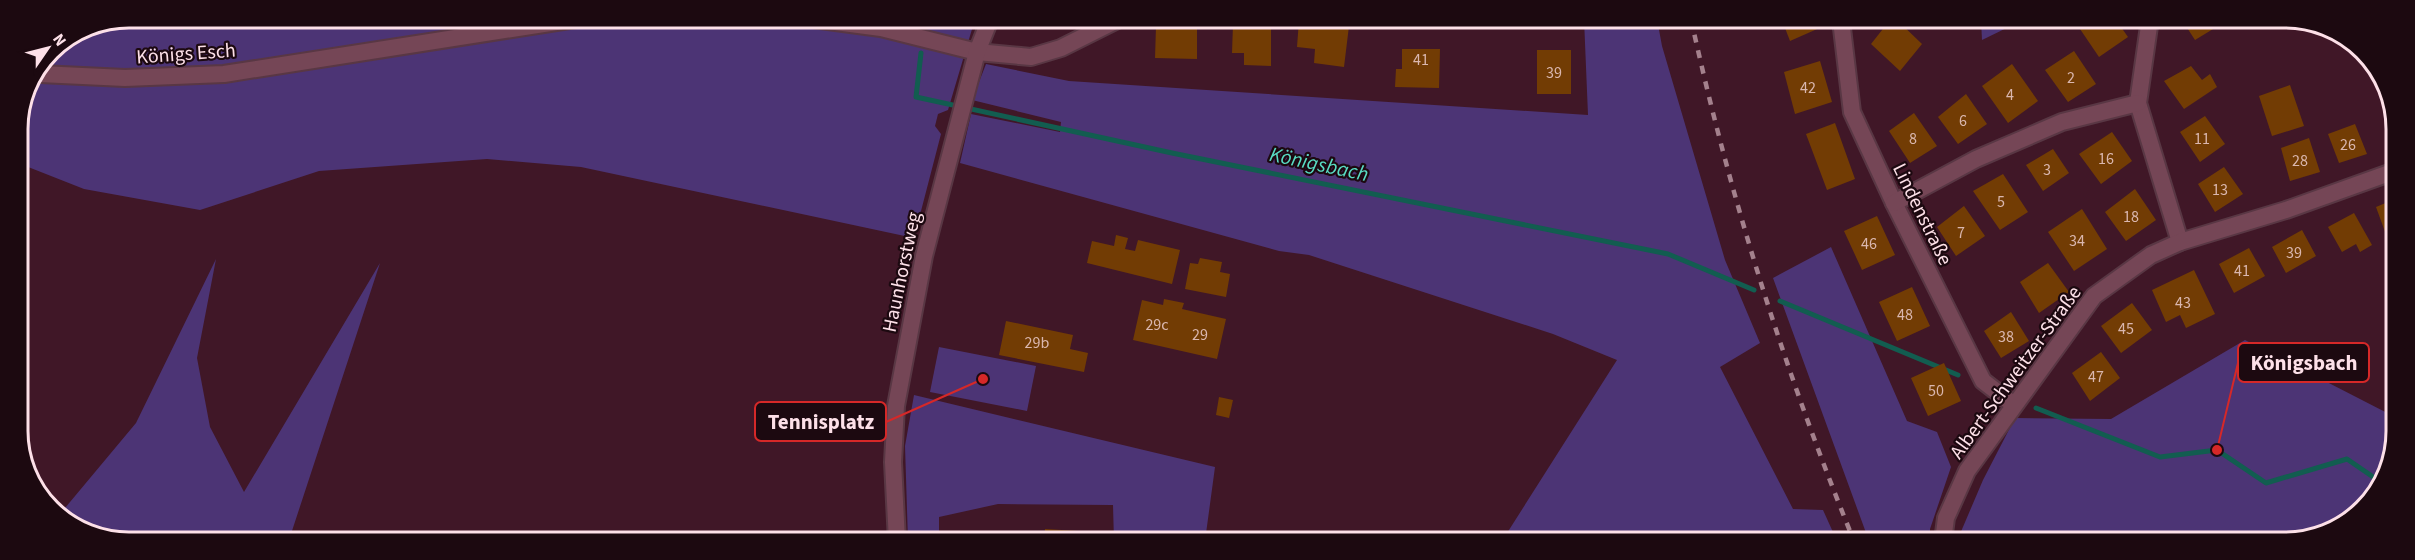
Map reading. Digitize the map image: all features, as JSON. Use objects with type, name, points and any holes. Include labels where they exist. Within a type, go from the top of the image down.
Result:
[{"type":"street","name":"Königs Esch","points":[[78,76],[125,78],[224,74],[518,28]]},
{"type":"street","points":[[881,28],[977,52],[1031,57],[1061,48],[1101,28]]},
{"type":"street","name":"Haunhorstweg","points":[[897,532],[893,462],[896,406],[924,256],[977,52],[986,28]]},
{"type":"street","name":"Lindenstraße","points":[[1842,28],[1852,112],[1893,203],[1983,381],[2014,405]]},
{"type":"street","points":[[2149,28],[2138,103],[2180,242]]},
{"type":"street","points":[[1893,203],[1976,159],[2062,122],[2138,103]]},
{"type":"street","name":"Albert-Schweitzer-Straße","points":[[1944,531],[1946,518],[1967,471],[2094,296],[2151,255],[2180,242],[2286,210],[2386,174]]},
{"type":"shaded area","points":[[129,28],[972,28],[948,110],[938,114],[935,126],[941,134],[914,238],[581,167],[487,159],[319,171],[200,210],[84,189],[29,167],[29,123],[32,103],[39,85],[43,78],[78,78],[78,43],[109,30]]},
{"type":"shaded area","points":[[1584,28],[1659,28],[1725,260],[1760,343],[1720,367],[1793,509],[1823,510],[1833,531],[1508,531],[1617,360],[1553,334],[1309,255],[1279,251],[960,163],[971,114],[1060,132],[1061,122],[972,100],[986,64],[1069,81],[1588,115]]},
{"type":"shaded area","points":[[1981,28],[2007,28],[1982,40]]},
{"type":"shaded area","points":[[1831,247],[1907,421],[1937,432],[1951,467],[1930,531],[1865,531],[1773,278]]},
{"type":"shaded area","points":[[216,259],[197,358],[210,427],[244,492],[380,263],[292,532],[129,532],[109,530],[91,524],[68,511],[65,508],[136,423]]},
{"type":"shaded area","points":[[2245,340],[2386,412],[2385,451],[2373,481],[2362,497],[2342,515],[2312,528],[2292,531],[1961,531],[1983,480],[2015,418],[2111,419]]},
{"type":"shaded area","points":[[939,347],[1036,366],[1027,411],[930,392]]},
{"type":"shaded area","points":[[914,395],[1215,467],[1206,532],[1114,532],[1113,505],[998,504],[939,517],[939,532],[908,532],[905,446]]},
{"type":"building","points":[[1156,28],[1197,28],[1197,59],[1155,58]]},
{"type":"building","points":[[1233,28],[1271,28],[1271,66],[1244,65],[1244,53],[1232,53]]},
{"type":"building","points":[[1298,28],[1349,28],[1344,67],[1314,63],[1315,49],[1297,47]]},
{"type":"building","points":[[1785,28],[1819,28],[1790,41]]},
{"type":"building","points":[[1884,28],[1905,28],[1922,44],[1900,71],[1871,44]]},
{"type":"building","points":[[2122,28],[2128,37],[2099,57],[2080,29]]},
{"type":"building","points":[[2187,28],[2215,28],[2195,40]]},
{"type":"building","points":[[1402,49],[1440,49],[1439,88],[1395,87],[1396,69],[1402,69]]},
{"type":"building","points":[[1537,50],[1571,50],[1571,94],[1537,94]]},
{"type":"building","points":[[2074,51],[2096,84],[2068,102],[2045,70]]},
{"type":"building","points":[[1820,61],[1832,102],[1795,114],[1784,72]]},
{"type":"building","points":[[2012,64],[2038,101],[2008,123],[1982,86]]},
{"type":"building","points":[[2191,66],[2202,80],[2210,74],[2217,87],[2184,109],[2164,81]]},
{"type":"building","points":[[2290,85],[2304,126],[2272,136],[2259,96]]},
{"type":"building","points":[[1966,94],[1987,124],[1958,144],[1938,117]]},
{"type":"building","points":[[1914,113],[1937,146],[1910,163],[1889,131]]},
{"type":"building","points":[[2205,116],[2225,144],[2200,162],[2180,132]]},
{"type":"building","points":[[1835,123],[1855,179],[1827,190],[1806,134]]},
{"type":"building","points":[[2355,124],[2367,154],[2339,163],[2328,134]]},
{"type":"building","points":[[2112,132],[2132,161],[2101,184],[2079,154]]},
{"type":"building","points":[[2309,138],[2320,172],[2290,181],[2281,148]]},
{"type":"building","points":[[2053,149],[2069,173],[2043,191],[2026,165]]},
{"type":"building","points":[[2224,167],[2243,194],[2215,212],[2198,184]]},
{"type":"building","points":[[2003,174],[2028,212],[2000,230],[1973,191]]},
{"type":"building","points":[[2135,189],[2156,220],[2126,241],[2105,212]]},
{"type":"building","points":[[2386,203],[2386,234],[2376,207]]},
{"type":"building","points":[[1964,206],[1985,236],[1956,256],[1937,227]]},
{"type":"building","points":[[2082,209],[2107,249],[2074,271],[2048,232]]},
{"type":"building","points":[[2354,213],[2372,245],[2360,252],[2356,244],[2342,252],[2328,227]]},
{"type":"building","points":[[1877,216],[1895,255],[1862,270],[1844,231]]},
{"type":"building","points":[[2302,230],[2316,256],[2286,273],[2272,247]]},
{"type":"building","points":[[1116,235],[1128,238],[1125,249],[1135,251],[1138,240],[1180,250],[1172,284],[1087,263],[1092,241],[1114,246]]},
{"type":"building","points":[[2249,248],[2265,276],[2234,293],[2219,264]]},
{"type":"building","points":[[1200,258],[1222,262],[1220,272],[1230,274],[1226,297],[1185,289],[1190,263],[1198,264]]},
{"type":"building","points":[[2048,263],[2069,292],[2039,313],[2020,282]]},
{"type":"building","points":[[2194,270],[2215,314],[2186,328],[2180,315],[2166,322],[2152,290]]},
{"type":"building","points":[[1912,287],[1930,326],[1897,341],[1879,302]]},
{"type":"building","points":[[1164,299],[1184,303],[1182,309],[1226,319],[1217,359],[1133,340],[1142,300],[1163,305]]},
{"type":"building","points":[[2132,303],[2152,330],[2121,353],[2101,326]]},
{"type":"building","points":[[2011,312],[2029,341],[2001,358],[1984,331]]},
{"type":"building","points":[[1006,321],[1073,335],[1070,349],[1088,353],[1084,372],[999,355]]},
{"type":"building","points":[[2101,352],[2120,378],[2090,401],[2072,373]]},
{"type":"building","points":[[1944,363],[1961,401],[1928,416],[1911,378]]},
{"type":"building","points":[[1219,397],[1233,400],[1229,418],[1216,415]]},
{"type":"building","points":[[1045,529],[1078,531],[1078,532],[1045,532]]},
{"type":"waterway","name":"Königsbach","points":[[921,53],[916,97],[1172,153],[1668,254],[1754,290]]},
{"type":"waterway","name":"Königsbach","points":[[1780,301],[1958,375]]},
{"type":"waterway","name":"Königsbach","points":[[2036,408],[2160,457],[2217,450],[2266,483],[2347,459],[2375,478]]},
{"type":"railway","points":[[1693,28],[1723,152],[1761,284],[1805,413],[1850,531]]},
{"type":"place","name":"Tennisplatz","points":[[983,379]]},
{"type":"place","name":"Königsbach","points":[[2217,450]]}]
